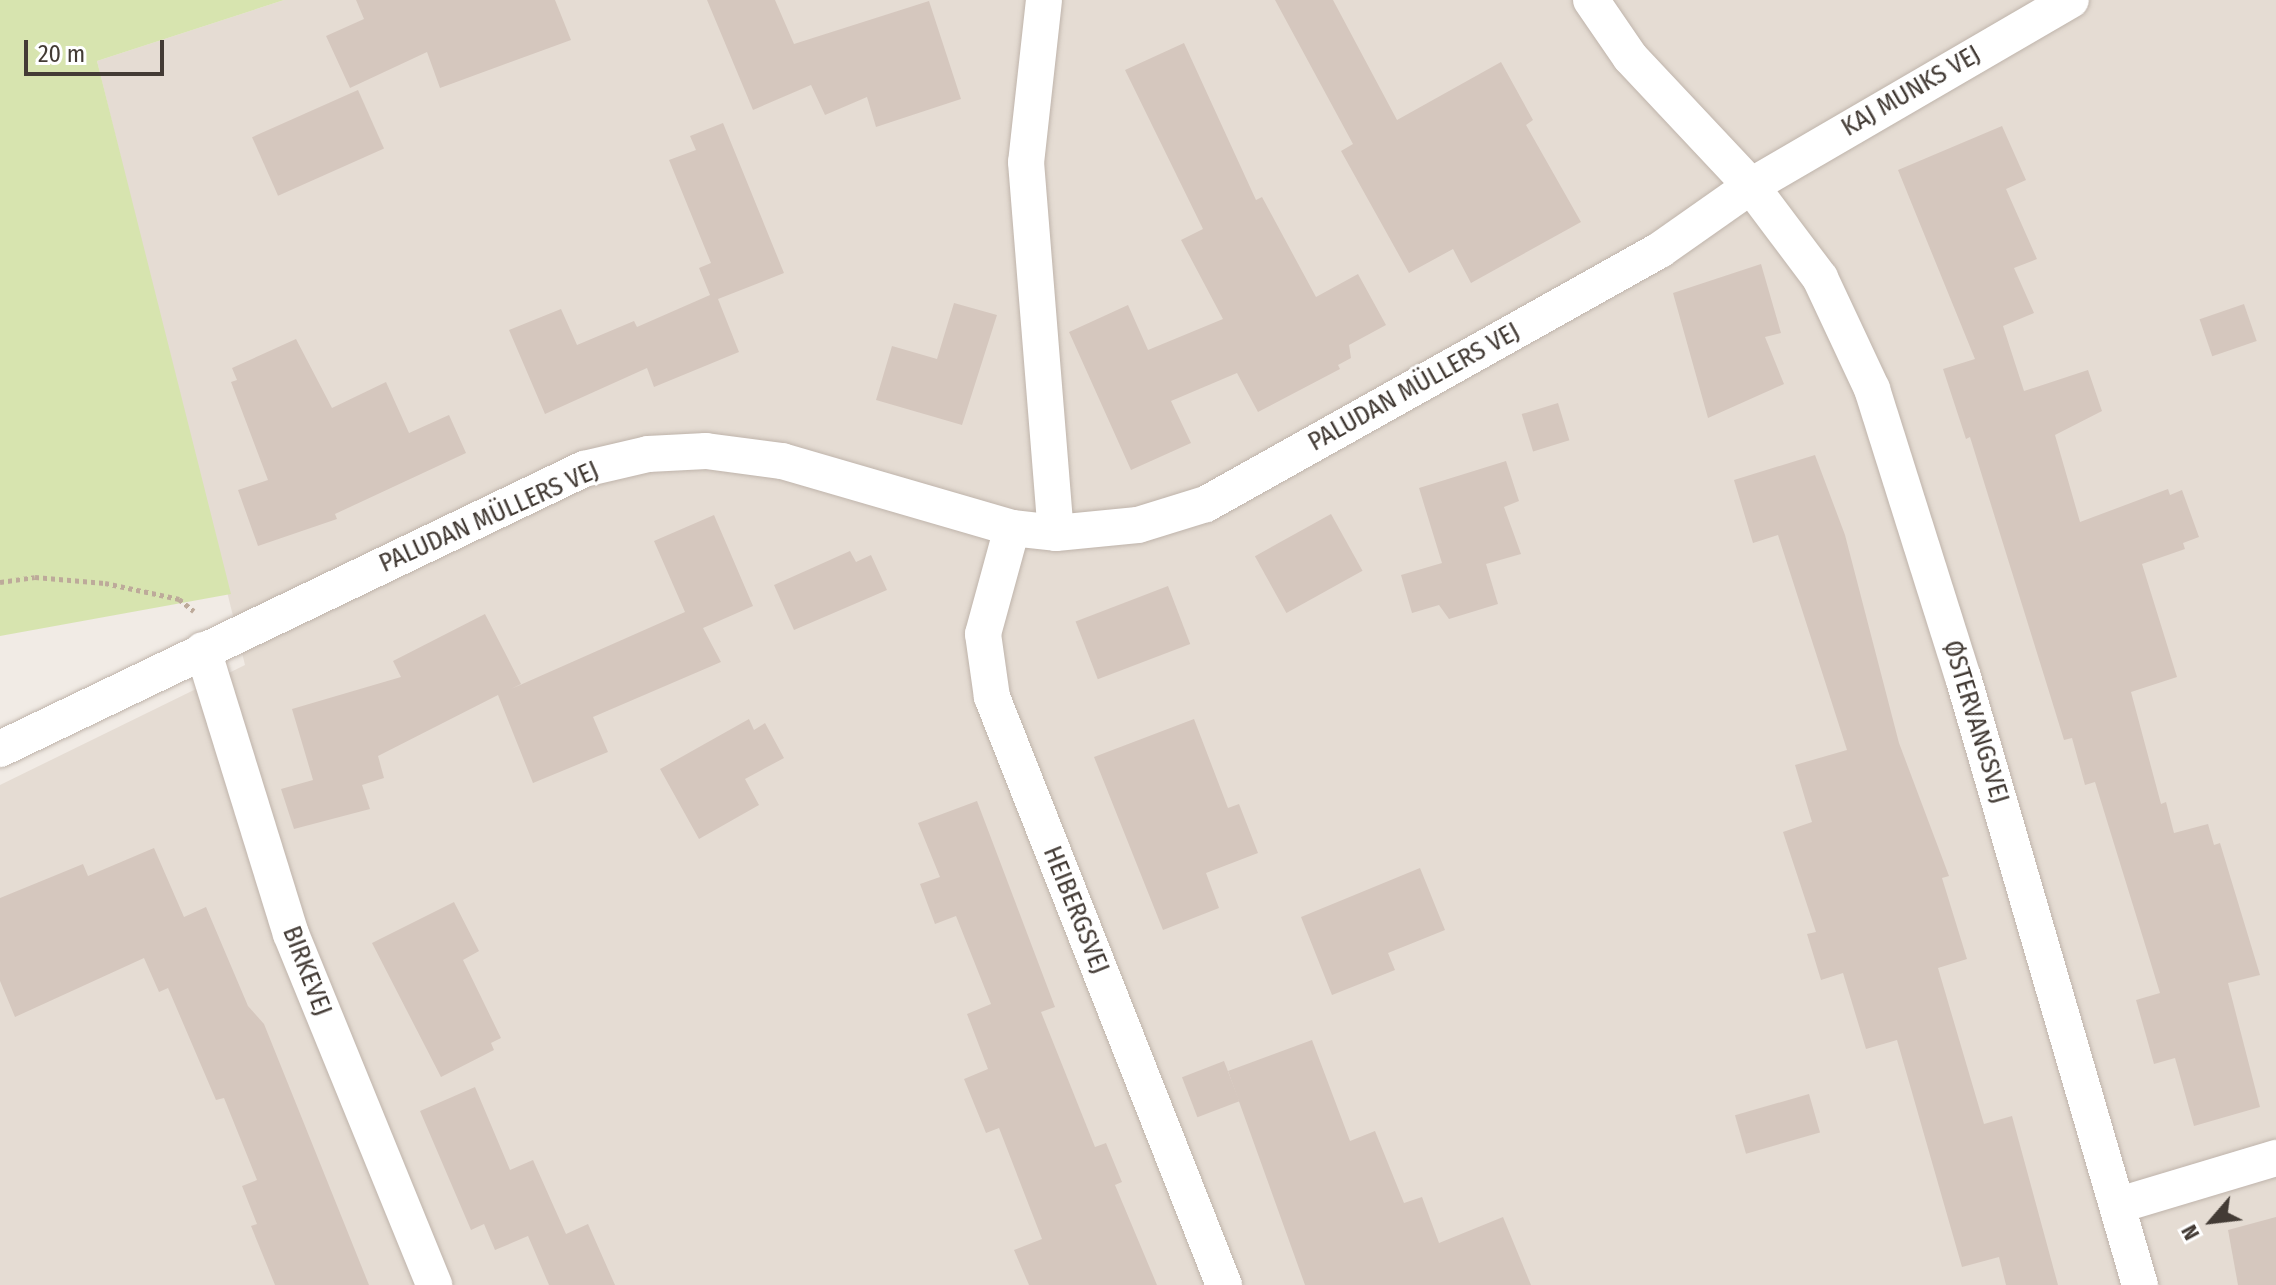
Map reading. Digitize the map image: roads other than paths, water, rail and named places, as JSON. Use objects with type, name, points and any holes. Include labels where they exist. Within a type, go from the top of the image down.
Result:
[{"type":"street","points":[[1044,0],[1026,162],[1056,533]]},
{"type":"street","name":"ØSTERVANGSVEJ","points":[[1591,0],[1630,57],[1751,186],[1820,278],[1872,389],[2119,1205],[2140,1285]]},
{"type":"street","name":"KAJ MUNKS VEJ","points":[[1751,186],[2071,0]]},
{"type":"street","name":"PALUDAN MÜLLERS VEJ","points":[[0,749],[584,469],[648,454],[706,451],[782,461],[1012,528],[1056,533],[1138,525],[1206,504],[1660,250],[1751,186]]},
{"type":"street","name":"HEIBERGSVEJ","points":[[1012,528],[983,634],[992,697],[1224,1285]]},
{"type":"street","name":"BIRKEVEJ","points":[[217,643],[291,934],[434,1285]]},
{"type":"street","points":[[2119,1205],[2276,1158]]}]
